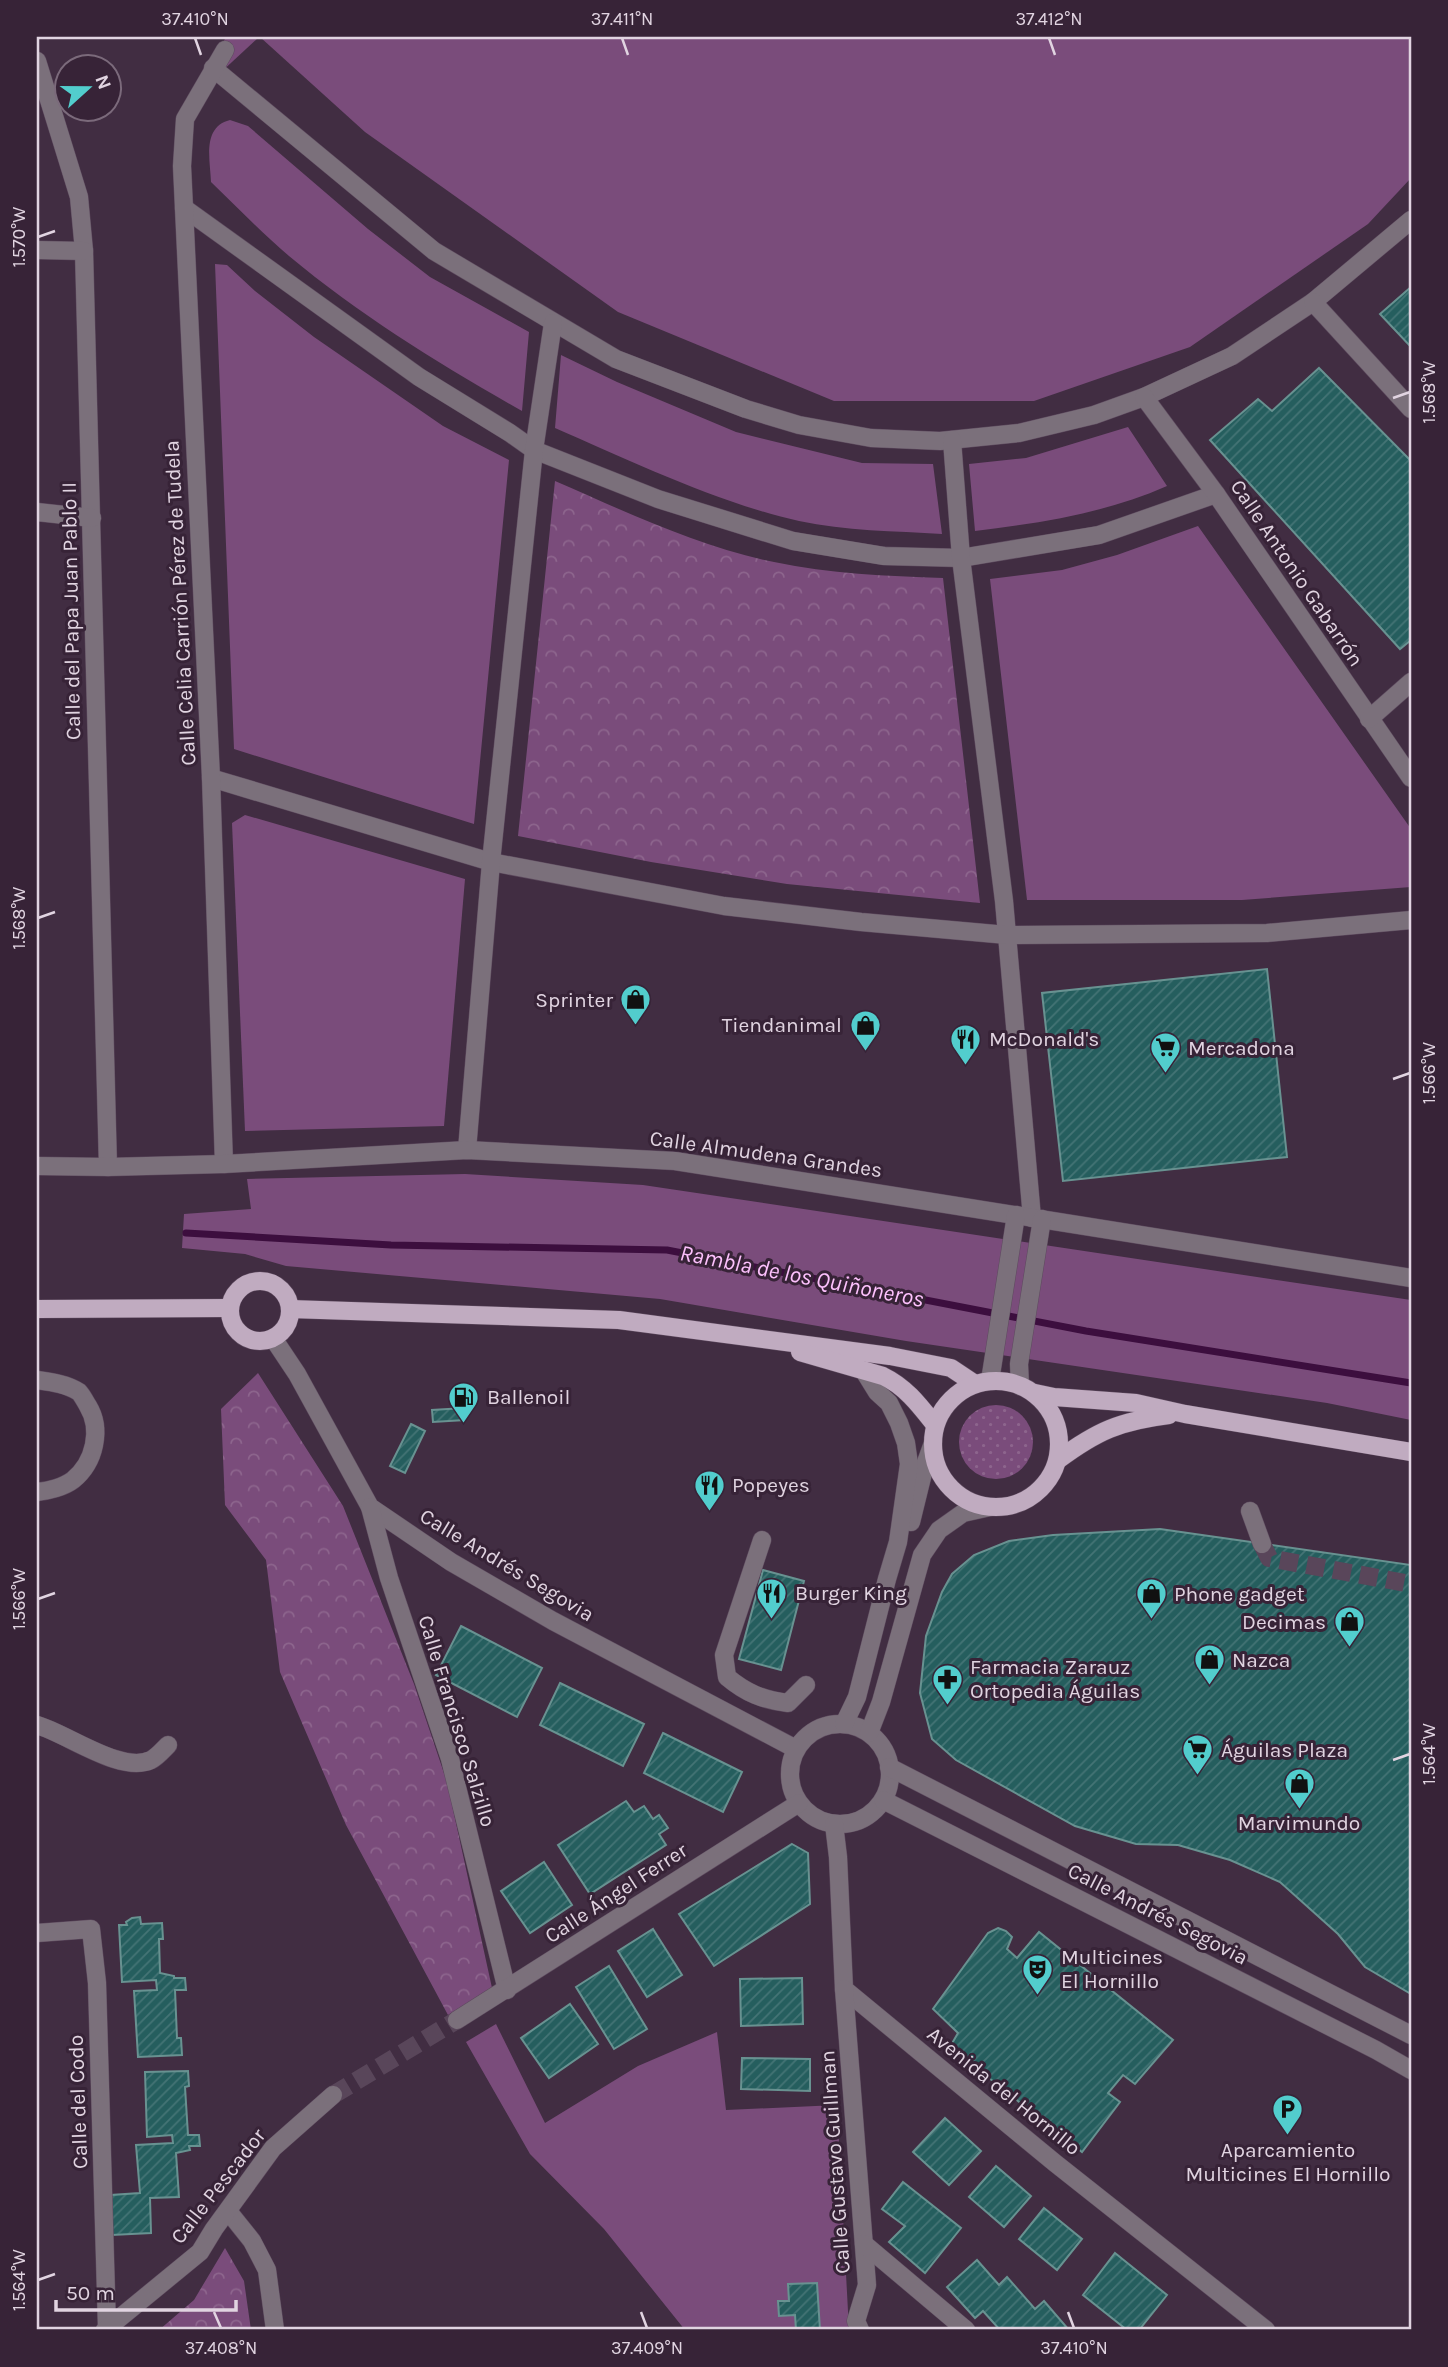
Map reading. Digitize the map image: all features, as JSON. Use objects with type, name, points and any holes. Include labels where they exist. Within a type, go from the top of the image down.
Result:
[{"type":"main road","points":[[251,1282],[266,1282],[279,1288],[290,1309],[286,1327],[273,1338],[258,1341],[243,1336],[232,1323],[230,1308],[239,1290],[251,1282]]},
{"type":"main road","points":[[37,1309],[230,1308]]},
{"type":"main road","points":[[290,1309],[619,1320],[867,1352],[951,1368],[983,1382],[1007,1382],[1054,1397],[1136,1403],[1185,1414],[1411,1452]]},
{"type":"main road","points":[[749,1338],[895,1382],[908,1392],[934,1434],[938,1470],[950,1488],[972,1503],[990,1507],[1010,1506],[1030,1498],[1046,1483],[1058,1460],[1060,1443],[1056,1423],[1047,1407],[1027,1390]]},
{"type":"main road","points":[[934,1434],[948,1402],[958,1393],[983,1382]]},
{"type":"main road","points":[[1058,1460],[1103,1430],[1135,1419],[1185,1414]]},
{"type":"street","name":"Calle Celia Carrión Pérez de Tudela","points":[[224,1164],[211,778],[182,166],[186,119],[225,50]]},
{"type":"street","name":"Calle del Papa Juan Pablo II","points":[[37,61],[79,197],[84,251],[108,1167]]},
{"type":"street","points":[[214,68],[434,251],[617,359],[698,392],[799,425],[870,438],[952,440],[1018,433],[1094,415],[1144,397],[1232,356],[1313,302],[1411,219]]},
{"type":"street","points":[[184,208],[419,377],[534,450],[657,499],[793,541],[884,556],[961,558],[1099,535],[1216,494]]},
{"type":"street","points":[[37,250],[84,251]]},
{"type":"street","points":[[1313,302],[1411,409]]},
{"type":"street","points":[[467,1150],[491,862],[534,450],[554,323]]},
{"type":"street","name":"Calle Antonio Gabarrón","points":[[1144,397],[1216,494],[1411,778]]},
{"type":"street","points":[[952,440],[961,558],[1007,935],[1030,1218],[1027,1315],[1019,1364],[1027,1390]]},
{"type":"street","points":[[37,512],[93,518]]},
{"type":"street","points":[[1369,719],[1411,682]]},
{"type":"street","points":[[211,778],[491,862],[724,906],[1007,935],[1267,933],[1411,920]]},
{"type":"street","name":"Calle Almudena Grandes","points":[[37,1166],[224,1164],[467,1150],[675,1161],[1411,1278]]},
{"type":"street","points":[[983,1382],[998,1333],[1001,1311],[1030,1218]]},
{"type":"street","name":"Calle Andrés Segovia","points":[[273,1338],[297,1374],[370,1507],[451,1562],[553,1621],[796,1749]]},
{"type":"street","points":[[844,1724],[857,1697],[898,1542],[909,1464],[899,1423],[889,1403],[877,1392],[864,1371]]},
{"type":"street","points":[[37,1380],[58,1383],[80,1393],[92,1413],[97,1436],[89,1459],[73,1480],[48,1491],[37,1492]]},
{"type":"street","points":[[898,1542],[908,1532],[934,1434]]},
{"type":"street","name":"Calle Francisco Salzillo","points":[[370,1507],[389,1578],[450,1759],[507,1990]]},
{"type":"street","points":[[869,1733],[881,1702],[922,1555],[939,1530],[963,1513],[990,1507]]},
{"type":"street","points":[[1250,1511],[1262,1544]]},
{"type":"street","points":[[762,1540],[724,1655],[727,1677],[743,1690],[766,1700],[788,1703],[806,1685]]},
{"type":"street","points":[[844,1724],[869,1733],[886,1753],[890,1782],[883,1800],[872,1813],[858,1821],[834,1824],[816,1818],[799,1802],[790,1781],[791,1766],[796,1749],[806,1737],[818,1729],[844,1724]]},
{"type":"street","points":[[37,1725],[56,1731],[117,1762],[137,1764],[152,1759],[168,1745]]},
{"type":"street","name":"Calle Andrés Segovia","points":[[890,1767],[1411,2035]]},
{"type":"street","name":"Calle Andrés Segovia","points":[[883,1800],[1411,2070]]},
{"type":"street","name":"Calle Ángel Ferrer","points":[[457,2020],[799,1802]]},
{"type":"street","points":[[834,1824],[844,1989]]},
{"type":"street","name":"Calle del Codo","points":[[37,1933],[92,1929],[97,1983],[106,2329]]},
{"type":"street","name":"Calle Gustavo Guillman","points":[[844,1989],[867,2285],[856,2321],[860,2330]]},
{"type":"street","name":"Avenida del Hornillo","points":[[844,1989],[1266,2330]]},
{"type":"street","name":"Calle Pescador","points":[[106,2329],[200,2252],[273,2148],[333,2095]]},
{"type":"street","points":[[228,2211],[252,2241],[267,2270],[275,2330]]},
{"type":"street","points":[[864,2244],[966,2330]]},
{"type":"green space","points":[[226,37],[259,37],[191,100]]},
{"type":"green space","points":[[260,37],[1411,37],[1411,178],[1368,224],[1190,347],[1034,401],[834,401],[618,312],[365,132]]},
{"type":"green space","points":[[230,120],[248,126],[368,229],[430,277],[529,332],[522,411],[432,358],[344,299],[279,247],[211,182],[211,137],[215,129]]},
{"type":"green space","points":[[215,264],[227,265],[255,291],[314,337],[443,426],[509,460],[474,824],[234,749]]},
{"type":"green space","points":[[561,355],[617,382],[736,432],[862,463],[933,464],[942,534],[834,527],[768,513],[675,480],[555,428]]},
{"type":"green space","points":[[1128,427],[1167,486],[1121,503],[1073,516],[975,531],[969,464],[1026,458]]},
{"type":"green space","points":[[555,481],[662,527],[746,555],[837,572],[943,578],[980,903],[787,884],[651,862],[518,836]]},
{"type":"green space","points":[[1198,526],[1411,829],[1411,887],[1242,900],[1027,900],[990,579],[1062,570],[1117,555]]},
{"type":"green space","points":[[245,815],[465,879],[444,1126],[245,1131],[232,823]]},
{"type":"green space","points":[[465,1174],[643,1185],[1411,1300],[1411,1420],[1327,1403],[906,1341],[660,1299],[286,1266],[245,1254],[182,1248],[184,1214],[251,1209],[247,1179]]},
{"type":"green space","points":[[258,1373],[343,1506],[414,1684],[447,1782],[492,1988],[448,2015],[346,1825],[280,1672],[266,1560],[225,1505],[221,1409]]},
{"type":"green space","points":[[996,1405],[1017,1411],[1027,1421],[1033,1442],[1027,1463],[1017,1473],[996,1479],[975,1473],[965,1463],[959,1442],[965,1421],[975,1411]]},
{"type":"green space","points":[[496,2024],[545,2123],[638,2066],[717,2032],[726,2110],[837,2105],[849,2330],[685,2330],[604,2229],[530,2154],[466,2042]]},
{"type":"green space","points":[[225,2248],[244,2281],[251,2330],[159,2330],[194,2300]]},
{"type":"building","points":[[1411,287],[1411,347],[1380,314]]},
{"type":"building","points":[[1319,368],[1411,461],[1411,640],[1400,649],[1210,440],[1258,399],[1272,411]]},
{"type":"building","name":"Mercadona","points":[[1267,969],[1287,1157],[1063,1181],[1042,993]]},
{"type":"building","points":[[464,1408],[465,1420],[433,1422],[432,1410]]},
{"type":"building","points":[[411,1424],[425,1431],[405,1473],[390,1466]]},
{"type":"building","name":"Águilas Plaza","points":[[1160,1529],[1411,1565],[1411,1994],[1365,1967],[1338,1934],[1280,1882],[1230,1860],[1178,1845],[1136,1844],[1075,1826],[956,1760],[932,1739],[920,1693],[926,1636],[942,1592],[952,1574],[974,1555],[1009,1541],[1053,1535]]},
{"type":"building","name":"Burger King","points":[[763,1570],[804,1581],[781,1670],[739,1659]]},
{"type":"building","points":[[461,1626],[542,1668],[517,1717],[436,1675]]},
{"type":"building","points":[[560,1683],[644,1724],[623,1766],[540,1725]]},
{"type":"building","points":[[663,1733],[742,1772],[723,1812],[644,1773]]},
{"type":"building","points":[[626,1801],[634,1812],[644,1806],[653,1819],[659,1815],[668,1828],[659,1834],[666,1845],[590,1894],[558,1845]]},
{"type":"building","points":[[792,1844],[808,1853],[810,1904],[714,1966],[679,1914]]},
{"type":"building","points":[[544,1862],[572,1905],[530,1933],[501,1891]]},
{"type":"building","points":[[140,1917],[141,1924],[162,1923],[163,1939],[159,1939],[160,1973],[174,1978],[185,1978],[186,1990],[175,1990],[177,2038],[181,2038],[182,2055],[138,2057],[134,1991],[157,1990],[156,1980],[122,1982],[119,1925],[127,1925],[126,1922],[132,1918]]},
{"type":"building","points":[[998,1928],[1012,1937],[1007,1949],[1017,1958],[1039,1932],[1173,2040],[1135,2084],[1123,2075],[1108,2093],[1120,2102],[1082,2152],[950,2047],[958,2033],[933,2009],[988,1933]]},
{"type":"building","points":[[653,1929],[682,1975],[647,1997],[618,1951]]},
{"type":"building","points":[[609,1966],[647,2029],[614,2049],[576,1987]]},
{"type":"building","points":[[802,1978],[803,2024],[741,2026],[740,1979]]},
{"type":"building","points":[[570,2004],[598,2044],[549,2078],[521,2038]]},
{"type":"building","points":[[742,2058],[810,2059],[810,2091],[741,2089]]},
{"type":"building","points":[[188,2071],[189,2086],[185,2087],[188,2135],[199,2135],[200,2146],[189,2146],[190,2150],[176,2153],[179,2197],[150,2198],[151,2233],[112,2235],[111,2195],[140,2193],[136,2145],[173,2143],[172,2135],[147,2137],[145,2072]]},
{"type":"building","points":[[945,2118],[981,2151],[949,2185],[913,2152]]},
{"type":"building","points":[[996,2166],[1031,2196],[1004,2227],[969,2197]]},
{"type":"building","points":[[903,2182],[961,2228],[925,2273],[889,2242],[905,2226],[882,2209]]},
{"type":"building","points":[[1044,2208],[1082,2239],[1057,2270],[1019,2239]]},
{"type":"building","points":[[1115,2253],[1167,2295],[1139,2330],[1127,2330],[1083,2295]]},
{"type":"building","points":[[977,2260],[999,2285],[1007,2277],[1035,2309],[1044,2301],[1069,2330],[1000,2330],[983,2311],[975,2318],[947,2287]]},
{"type":"building","points":[[817,2283],[820,2330],[796,2330],[795,2315],[779,2316],[778,2301],[789,2301],[788,2284]]},
{"type":"waterway","name":"Rambla de los Quiñoneros","points":[[186,1233],[391,1245],[667,1250],[1086,1331],[1411,1383]]},
{"type":"tunnel","points":[[1262,1544],[1269,1558],[1411,1584]]},
{"type":"tunnel","points":[[333,2095],[457,2020]]},
{"type":"place","name":"Sprinter","points":[[636,1027]]},
{"type":"place","name":"Tiendanimal","points":[[865,1052]]},
{"type":"place","name":"McDonald's","points":[[966,1066]]},
{"type":"place","name":"Mercadona","points":[[1165,1075]]},
{"type":"place","name":"Ballenoil","points":[[464,1424]]},
{"type":"place","name":"Popeyes","points":[[709,1512]]},
{"type":"place","name":"Burger King","points":[[772,1620]]},
{"type":"place","name":"Phone gadget","points":[[1151,1621]]},
{"type":"place","name":"Decimas","points":[[1349,1649]]},
{"type":"place","name":"Nazca","points":[[1209,1687]]},
{"type":"place","name":"Farmacia Zarauz Ortopedia Águilas","points":[[947,1706]]},
{"type":"place","name":"Águilas Plaza","points":[[1198,1777]]},
{"type":"place","name":"Marvimundo","points":[[1299,1810]]},
{"type":"place","name":"Multicines El Hornillo","points":[[1038,1996]]},
{"type":"place","name":"Aparcamiento Multicines El Hornillo","points":[[1288,2137]]}]
